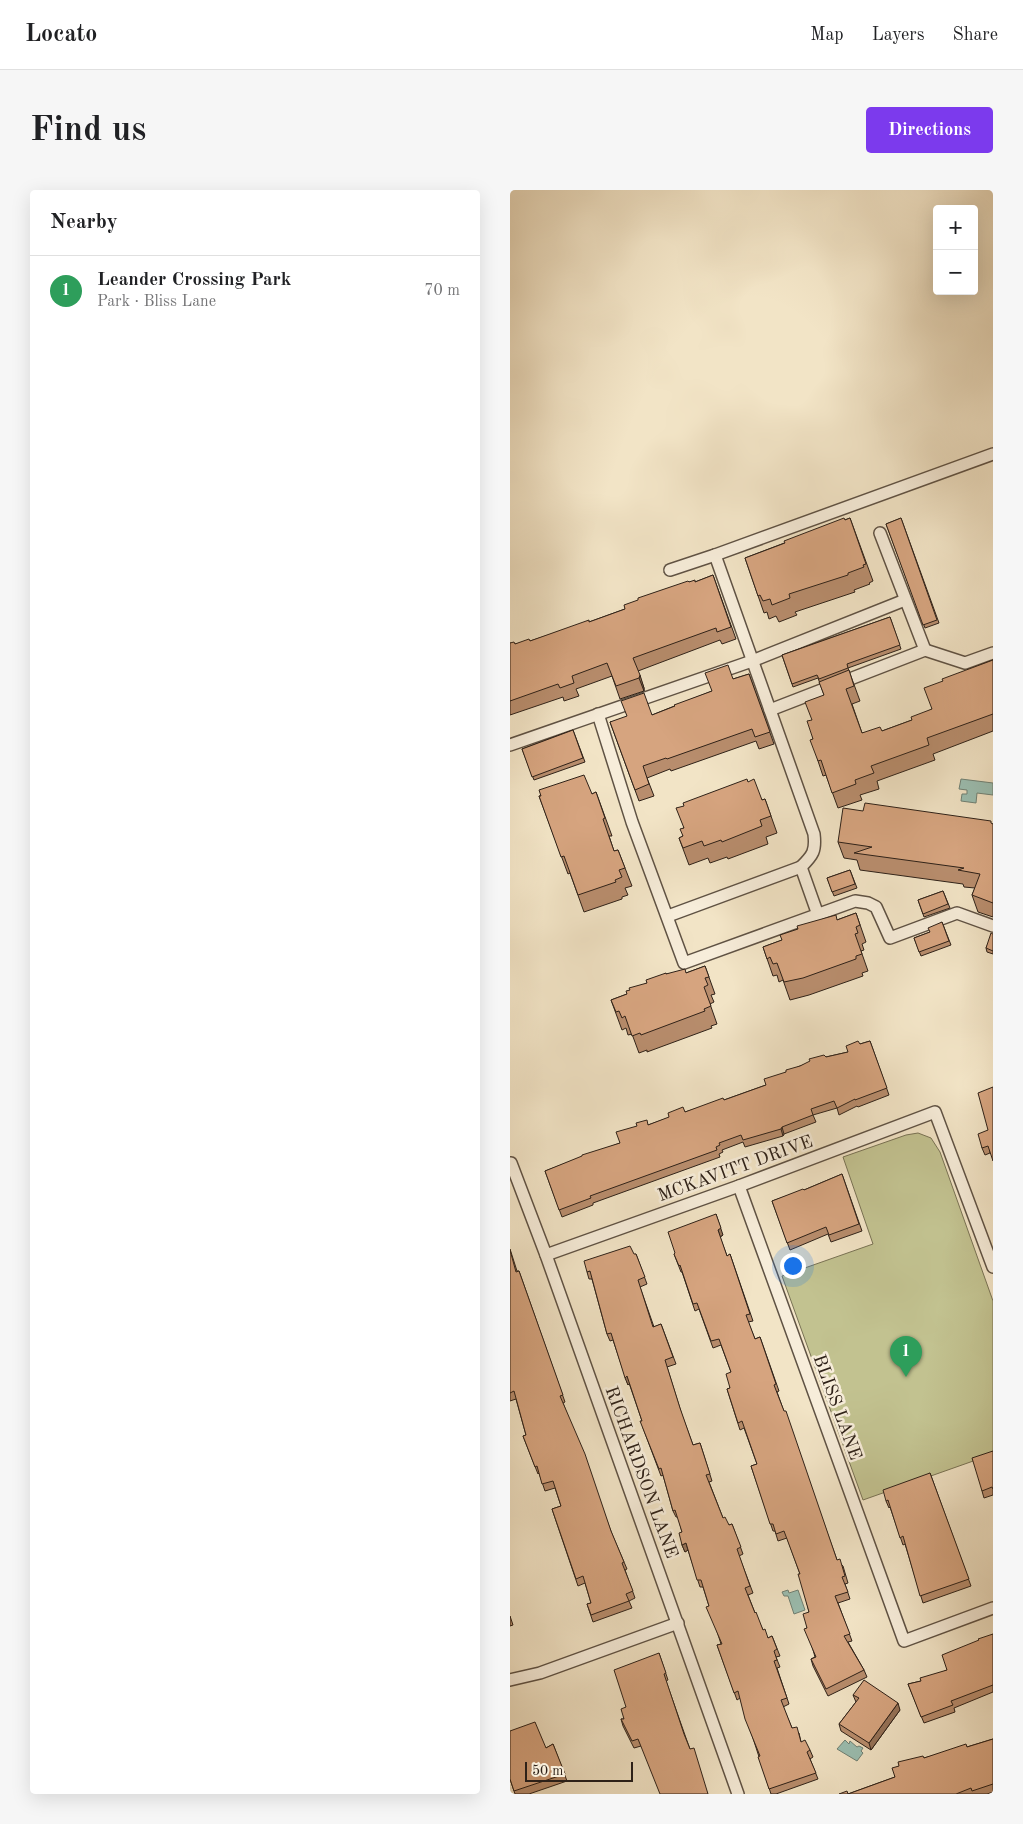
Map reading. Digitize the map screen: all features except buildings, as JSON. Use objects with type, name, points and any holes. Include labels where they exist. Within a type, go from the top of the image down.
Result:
[{"type":"street","points":[[670,570],[993,454]]},
{"type":"street","points":[[880,533],[925,650]]},
{"type":"street","points":[[668,916],[801,867],[811,857],[816,847],[814,834],[716,555]]},
{"type":"street","points":[[510,745],[752,661],[905,600]]},
{"type":"street","points":[[770,710],[925,650],[965,663],[993,653]]},
{"type":"street","points":[[598,714],[632,822],[684,963],[855,901],[868,903],[876,907],[890,938],[957,913],[993,926]]},
{"type":"street","points":[[801,867],[818,915]]},
{"type":"street","name":"MCKAVITT DRIVE","points":[[546,1255],[739,1186],[935,1112],[993,1267]]},
{"type":"street","name":"RICHARDSON LANE","points":[[510,1163],[546,1255],[738,1794]]},
{"type":"street","name":"BLISS LANE","points":[[739,1186],[904,1641],[993,1608]]},
{"type":"street","points":[[510,1680],[540,1673],[678,1623]]},
{"type":"green space","points":[[918,1133],[931,1138],[940,1152],[993,1301],[993,1454],[863,1500],[782,1276],[873,1244],[843,1157],[906,1135]]},
{"type":"water","points":[[961,779],[993,783],[993,795],[977,793],[976,803],[961,801],[962,794],[967,794],[967,790],[959,789]]},
{"type":"water","points":[[788,1590],[789,1593],[798,1590],[805,1610],[794,1614],[788,1596],[784,1596],[782,1592]]},
{"type":"water","points":[[845,1740],[849,1744],[850,1741],[857,1747],[863,1748],[861,1751],[863,1753],[857,1761],[837,1749]]},
{"type":"place","name":"Leander Crossing Park","points":[[906,1377]]}]
